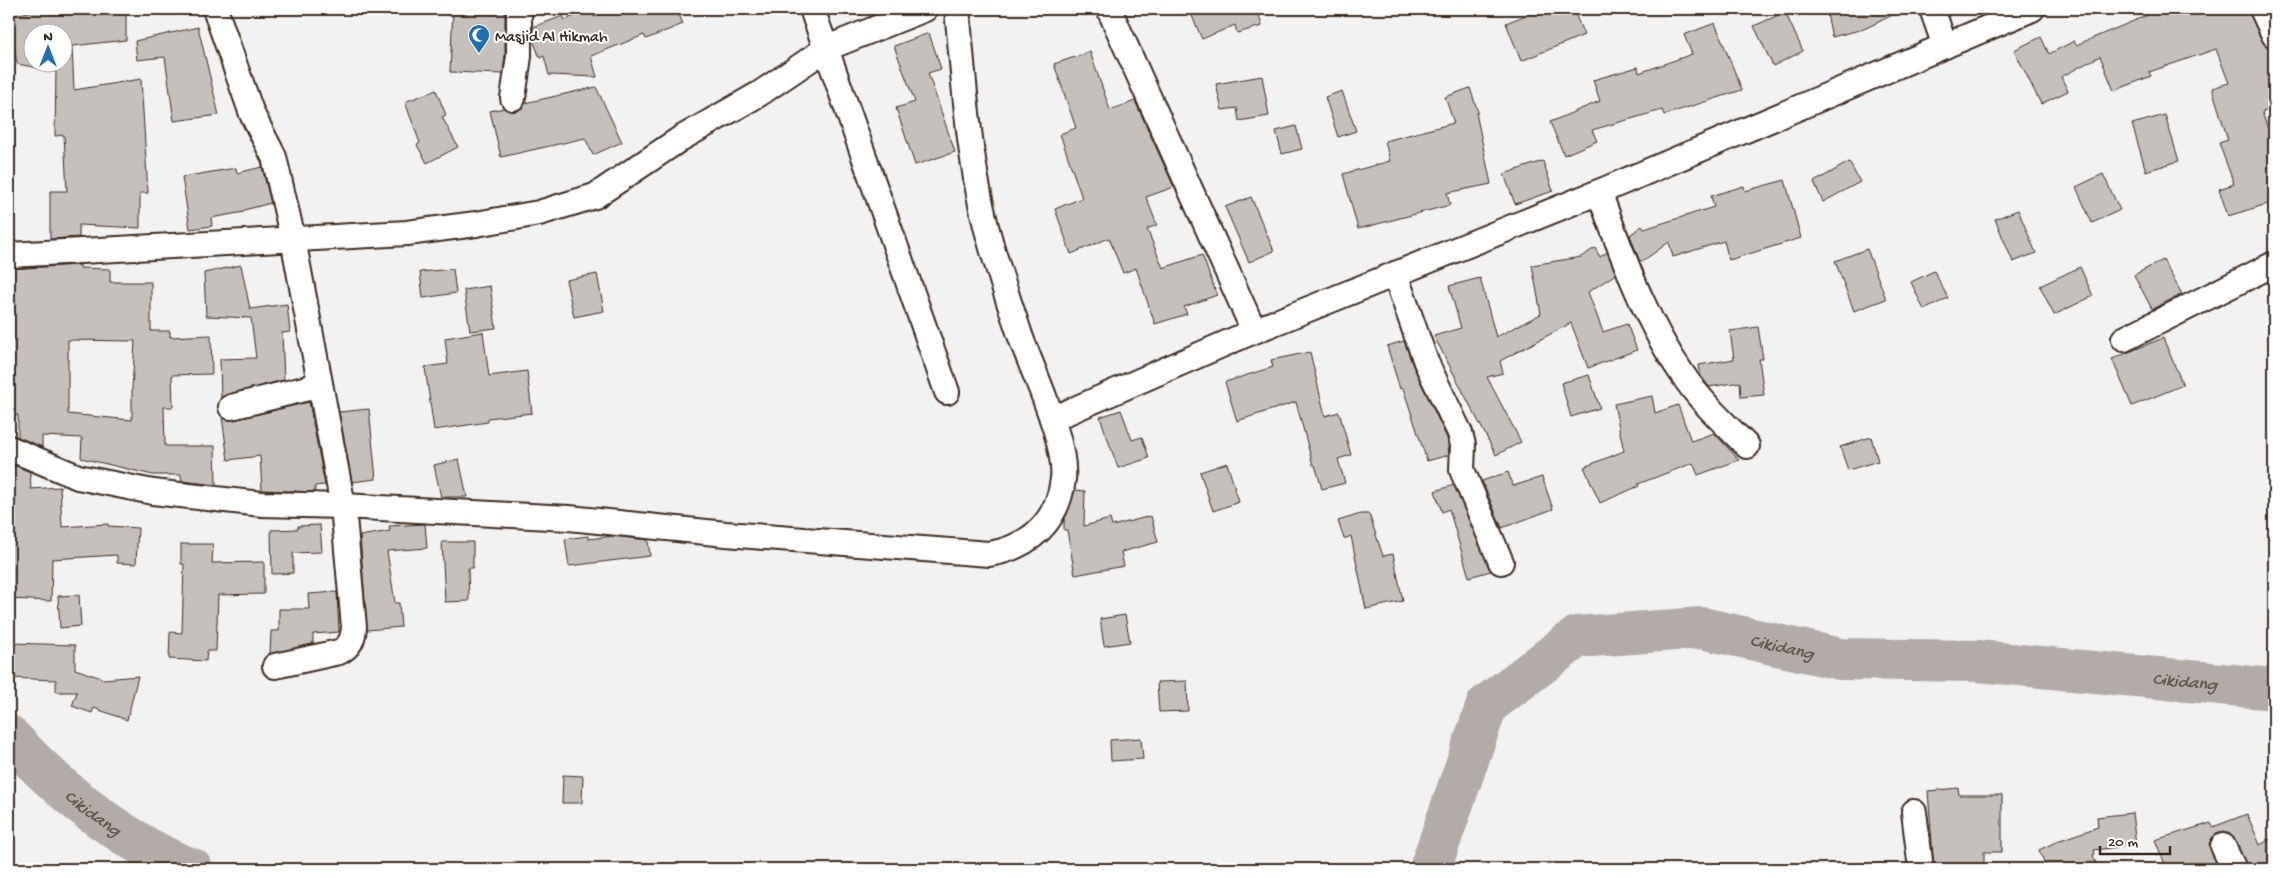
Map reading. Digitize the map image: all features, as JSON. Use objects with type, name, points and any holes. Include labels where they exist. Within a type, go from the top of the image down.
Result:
[{"type":"street","points":[[215,9],[252,114],[274,157],[293,239],[343,506],[354,627],[352,639],[348,647],[339,652],[274,666]]},
{"type":"street","points":[[513,98],[519,56],[519,9]]},
{"type":"street","points":[[812,9],[947,392]]},
{"type":"street","points":[[9,255],[407,233],[539,213],[595,196],[680,139],[759,94],[827,48],[925,9]]},
{"type":"street","points":[[9,448],[78,477],[153,492],[262,504],[343,506],[569,518],[726,534],[989,554],[1024,544],[1040,529],[1055,506],[1063,479],[1061,458],[1052,419],[1021,338],[991,247],[973,159],[957,9]]},
{"type":"street","points":[[1109,9],[1254,331]]},
{"type":"street","points":[[1932,9],[1945,46]]},
{"type":"street","points":[[1052,419],[1254,331],[1599,192],[2032,9]]},
{"type":"street","points":[[2262,9],[2274,35]]},
{"type":"street","points":[[1599,192],[1655,328],[1682,375],[1711,411],[1747,446]]},
{"type":"street","points":[[2124,339],[2274,264]]},
{"type":"street","points":[[1395,274],[1426,362],[1460,433],[1463,445],[1462,470],[1501,562]]},
{"type":"street","points":[[231,406],[320,385]]},
{"type":"street","points":[[1914,812],[1921,869]]},
{"type":"street","points":[[2222,846],[2234,869]]},
{"type":"building","points":[[43,9],[126,9],[126,40],[72,46],[72,22],[22,22],[22,65],[17,64],[9,16]]},
{"type":"building","points":[[453,9],[505,9],[503,74],[450,72]]},
{"type":"building","points":[[590,9],[594,17],[616,9],[677,9],[683,24],[646,39],[644,35],[591,56],[597,77],[549,75],[544,56],[540,58],[533,40],[533,27],[563,16],[565,20]]},
{"type":"building","points":[[1189,9],[1273,9],[1259,15],[1262,26],[1237,33],[1235,25],[1202,39]]},
{"type":"building","points":[[1541,9],[1573,9],[1584,35],[1521,61],[1506,23]]},
{"type":"building","points":[[1826,9],[1905,9],[1864,29],[1832,37]]},
{"type":"building","points":[[2146,9],[2248,9],[2262,41],[2266,46],[2274,48],[2274,108],[2262,112],[2274,146],[2274,202],[2228,216],[2219,189],[2234,184],[2219,143],[2228,140],[2212,88],[2229,83],[2216,49],[2149,72],[2151,76],[2114,91],[2100,56],[2061,77],[2068,91],[2041,104],[2014,50],[2041,37],[2049,54],[2074,41],[2076,45],[2148,15]]},
{"type":"building","points":[[1785,12],[1803,51],[1773,66],[1754,26]]},
{"type":"building","points":[[1715,23],[1742,90],[1664,115],[1662,110],[1592,130],[1597,141],[1564,155],[1550,122],[1600,101],[1593,80],[1638,67],[1639,73],[1692,54],[1684,35]]},
{"type":"building","points":[[198,27],[219,115],[174,121],[165,57],[137,60],[135,41]]},
{"type":"building","points":[[929,33],[941,69],[928,73],[955,152],[915,165],[896,108],[915,102],[894,46]]},
{"type":"building","points":[[72,46],[74,90],[141,79],[148,193],[140,193],[140,228],[79,225],[79,237],[50,239],[50,191],[67,191],[64,135],[55,136],[56,72],[72,72]]},
{"type":"building","points":[[1090,52],[1110,110],[1135,101],[1174,187],[1146,197],[1157,225],[1147,229],[1163,268],[1202,255],[1217,295],[1184,307],[1187,314],[1155,324],[1136,268],[1123,273],[1109,238],[1071,254],[1055,209],[1082,198],[1060,134],[1076,128],[1054,64]]},
{"type":"building","points":[[1262,76],[1269,116],[1239,121],[1237,108],[1222,110],[1216,84]]},
{"type":"building","points":[[596,87],[622,142],[593,155],[585,138],[501,157],[490,111],[504,108],[518,111],[525,103]]},
{"type":"building","points":[[1470,88],[1478,112],[1476,113],[1491,184],[1447,193],[1450,205],[1358,229],[1343,174],[1390,161],[1385,141],[1454,123],[1445,97]]},
{"type":"building","points":[[436,90],[446,115],[442,117],[458,147],[427,163],[417,145],[420,143],[405,102]]},
{"type":"building","points":[[1342,91],[1356,131],[1338,137],[1325,97]]},
{"type":"building","points":[[2165,115],[2179,161],[2146,171],[2132,124]]},
{"type":"building","points":[[1296,126],[1302,149],[1282,154],[1276,131]]},
{"type":"building","points":[[1543,161],[1553,191],[1515,204],[1504,174]]},
{"type":"building","points":[[1849,162],[1860,182],[1823,202],[1814,182]]},
{"type":"building","points":[[262,167],[271,203],[244,210],[244,212],[211,218],[212,226],[190,229],[182,177],[236,168],[237,173]]},
{"type":"building","points":[[2103,174],[2120,210],[2092,223],[2076,187]]},
{"type":"building","points":[[1785,180],[1801,238],[1729,260],[1724,241],[1673,257],[1669,242],[1643,261],[1639,260],[1630,235],[1642,226],[1644,229],[1714,207],[1711,196],[1744,186],[1745,191]]},
{"type":"building","points":[[1251,197],[1274,251],[1249,262],[1225,207]]},
{"type":"building","points":[[2018,210],[2036,253],[2013,262],[1995,219]]},
{"type":"building","points":[[1595,248],[1600,257],[1607,252],[1616,274],[1588,292],[1603,332],[1627,324],[1637,350],[1588,368],[1571,323],[1500,361],[1503,373],[1487,377],[1521,442],[1496,455],[1434,336],[1461,328],[1449,286],[1480,278],[1496,337],[1541,314],[1532,265],[1581,257]]},
{"type":"building","points":[[1867,249],[1886,299],[1854,311],[1835,261]]},
{"type":"building","points":[[2163,260],[2182,294],[2152,309],[2134,275]]},
{"type":"building","points":[[80,265],[80,268],[110,269],[110,282],[151,282],[151,331],[170,331],[170,337],[211,335],[212,374],[172,375],[173,407],[164,407],[165,446],[215,446],[216,485],[182,481],[181,475],[153,475],[81,458],[82,438],[42,436],[42,447],[18,437],[18,415],[9,416],[9,269]],"holes":[[[68,340],[135,341],[132,420],[68,414]]]},
{"type":"building","points":[[241,265],[250,309],[287,304],[290,332],[282,333],[284,380],[228,394],[221,399],[220,359],[256,358],[251,318],[206,316],[204,273]]},
{"type":"building","points":[[2080,267],[2093,296],[2054,315],[2040,286]]},
{"type":"building","points":[[453,269],[456,293],[423,298],[420,272]]},
{"type":"building","points":[[1934,271],[1948,298],[1924,310],[1911,282]]},
{"type":"building","points":[[597,274],[604,311],[574,317],[566,280]]},
{"type":"building","points":[[490,286],[496,328],[470,331],[464,290]]},
{"type":"building","points":[[1758,327],[1763,359],[1759,359],[1764,395],[1741,397],[1740,382],[1709,387],[1701,376],[1699,365],[1734,359],[1730,331]]},
{"type":"building","points":[[483,332],[489,376],[527,371],[532,413],[488,418],[488,422],[434,430],[425,367],[448,364],[445,338]]},
{"type":"building","points":[[2163,338],[2183,385],[2132,406],[2112,359]]},
{"type":"building","points":[[1404,341],[1414,368],[1447,438],[1449,455],[1427,461],[1403,388],[1400,389],[1387,346]]},
{"type":"building","points":[[1310,352],[1325,416],[1339,412],[1351,455],[1338,459],[1345,483],[1322,489],[1315,465],[1313,465],[1296,402],[1237,421],[1225,382],[1273,367],[1271,360]]},
{"type":"building","points":[[1589,375],[1600,408],[1571,417],[1561,383]]},
{"type":"building","points":[[1652,396],[1655,413],[1678,405],[1691,441],[1714,433],[1739,460],[1698,475],[1693,463],[1638,484],[1639,486],[1600,503],[1584,467],[1624,451],[1614,404]]},
{"type":"building","points":[[309,402],[325,485],[315,486],[315,492],[262,490],[260,456],[228,460],[222,417],[234,420]]},
{"type":"building","points":[[369,409],[376,479],[352,482],[339,412]]},
{"type":"building","points":[[1121,410],[1132,440],[1142,437],[1149,458],[1118,468],[1100,417]]},
{"type":"building","points":[[1871,437],[1878,461],[1848,470],[1840,447]]},
{"type":"building","points":[[459,459],[467,497],[441,497],[434,465]]},
{"type":"building","points":[[9,463],[30,472],[31,489],[60,487],[62,527],[108,524],[108,526],[138,528],[136,564],[117,563],[117,555],[52,559],[51,601],[9,599]]},
{"type":"building","points":[[1227,463],[1239,502],[1213,511],[1200,472]]},
{"type":"building","points":[[1508,472],[1513,486],[1542,477],[1553,509],[1502,528],[1482,481]]},
{"type":"building","points":[[1454,485],[1491,571],[1469,577],[1449,509],[1442,512],[1435,491]]},
{"type":"building","points":[[1075,490],[1085,491],[1084,526],[1110,519],[1112,526],[1151,516],[1158,542],[1121,552],[1124,566],[1075,575],[1067,530],[1064,530],[1064,520]]},
{"type":"building","points":[[1361,514],[1369,514],[1383,556],[1393,554],[1403,601],[1366,609],[1351,536],[1344,539],[1338,521]]},
{"type":"building","points":[[425,524],[427,548],[387,551],[395,603],[399,603],[401,627],[367,630],[360,536],[390,531],[389,526]]},
{"type":"building","points":[[320,525],[322,552],[293,553],[293,573],[272,574],[271,530],[298,529],[298,526]]},
{"type":"building","points":[[588,536],[588,539],[613,536],[648,540],[650,556],[569,566],[565,539]]},
{"type":"building","points":[[442,542],[473,542],[473,568],[468,568],[469,601],[445,602]]},
{"type":"building","points":[[181,544],[213,544],[212,563],[264,562],[264,594],[218,595],[216,651],[207,651],[206,661],[169,659],[170,632],[182,633],[184,564],[181,564]]},
{"type":"building","points":[[337,592],[339,632],[313,634],[313,644],[270,654],[271,631],[279,631],[279,609],[309,609],[308,594]]},
{"type":"building","points":[[79,595],[81,626],[60,628],[58,596]]},
{"type":"building","points":[[1125,615],[1130,642],[1104,646],[1100,619]]},
{"type":"building","points":[[9,643],[75,645],[75,669],[104,679],[138,676],[127,720],[94,708],[92,713],[72,706],[77,692],[56,692],[56,680],[9,678]]},
{"type":"building","points":[[1187,681],[1188,711],[1159,712],[1157,682]]},
{"type":"building","points":[[1141,738],[1143,759],[1111,761],[1110,740]]},
{"type":"building","points":[[563,775],[583,776],[582,803],[562,803]]},
{"type":"building","points":[[1958,788],[1959,795],[2002,795],[2002,852],[1984,852],[1984,869],[1934,869],[1928,791]]},
{"type":"building","points":[[2132,813],[2136,845],[2094,850],[2095,854],[2093,855],[2098,869],[2047,869],[2039,850],[2060,840],[2098,827],[2097,817]]},
{"type":"building","points":[[2247,814],[2260,845],[2274,837],[2274,869],[2248,869],[2235,840],[2230,834],[2224,832],[2212,838],[2209,844],[2219,869],[2167,869],[2155,840],[2211,823],[2213,827]]},
{"type":"waterway","name":"Cikidang","points":[[1430,869],[1487,705],[1577,637],[1702,628],[1840,659],[1978,661],[2274,689]]},
{"type":"waterway","name":"Cikidang","points":[[9,736],[41,769],[91,811],[147,848],[192,869]]},
{"type":"place","name":"Masjid Al Hikmah","points":[[479,54]]}]
